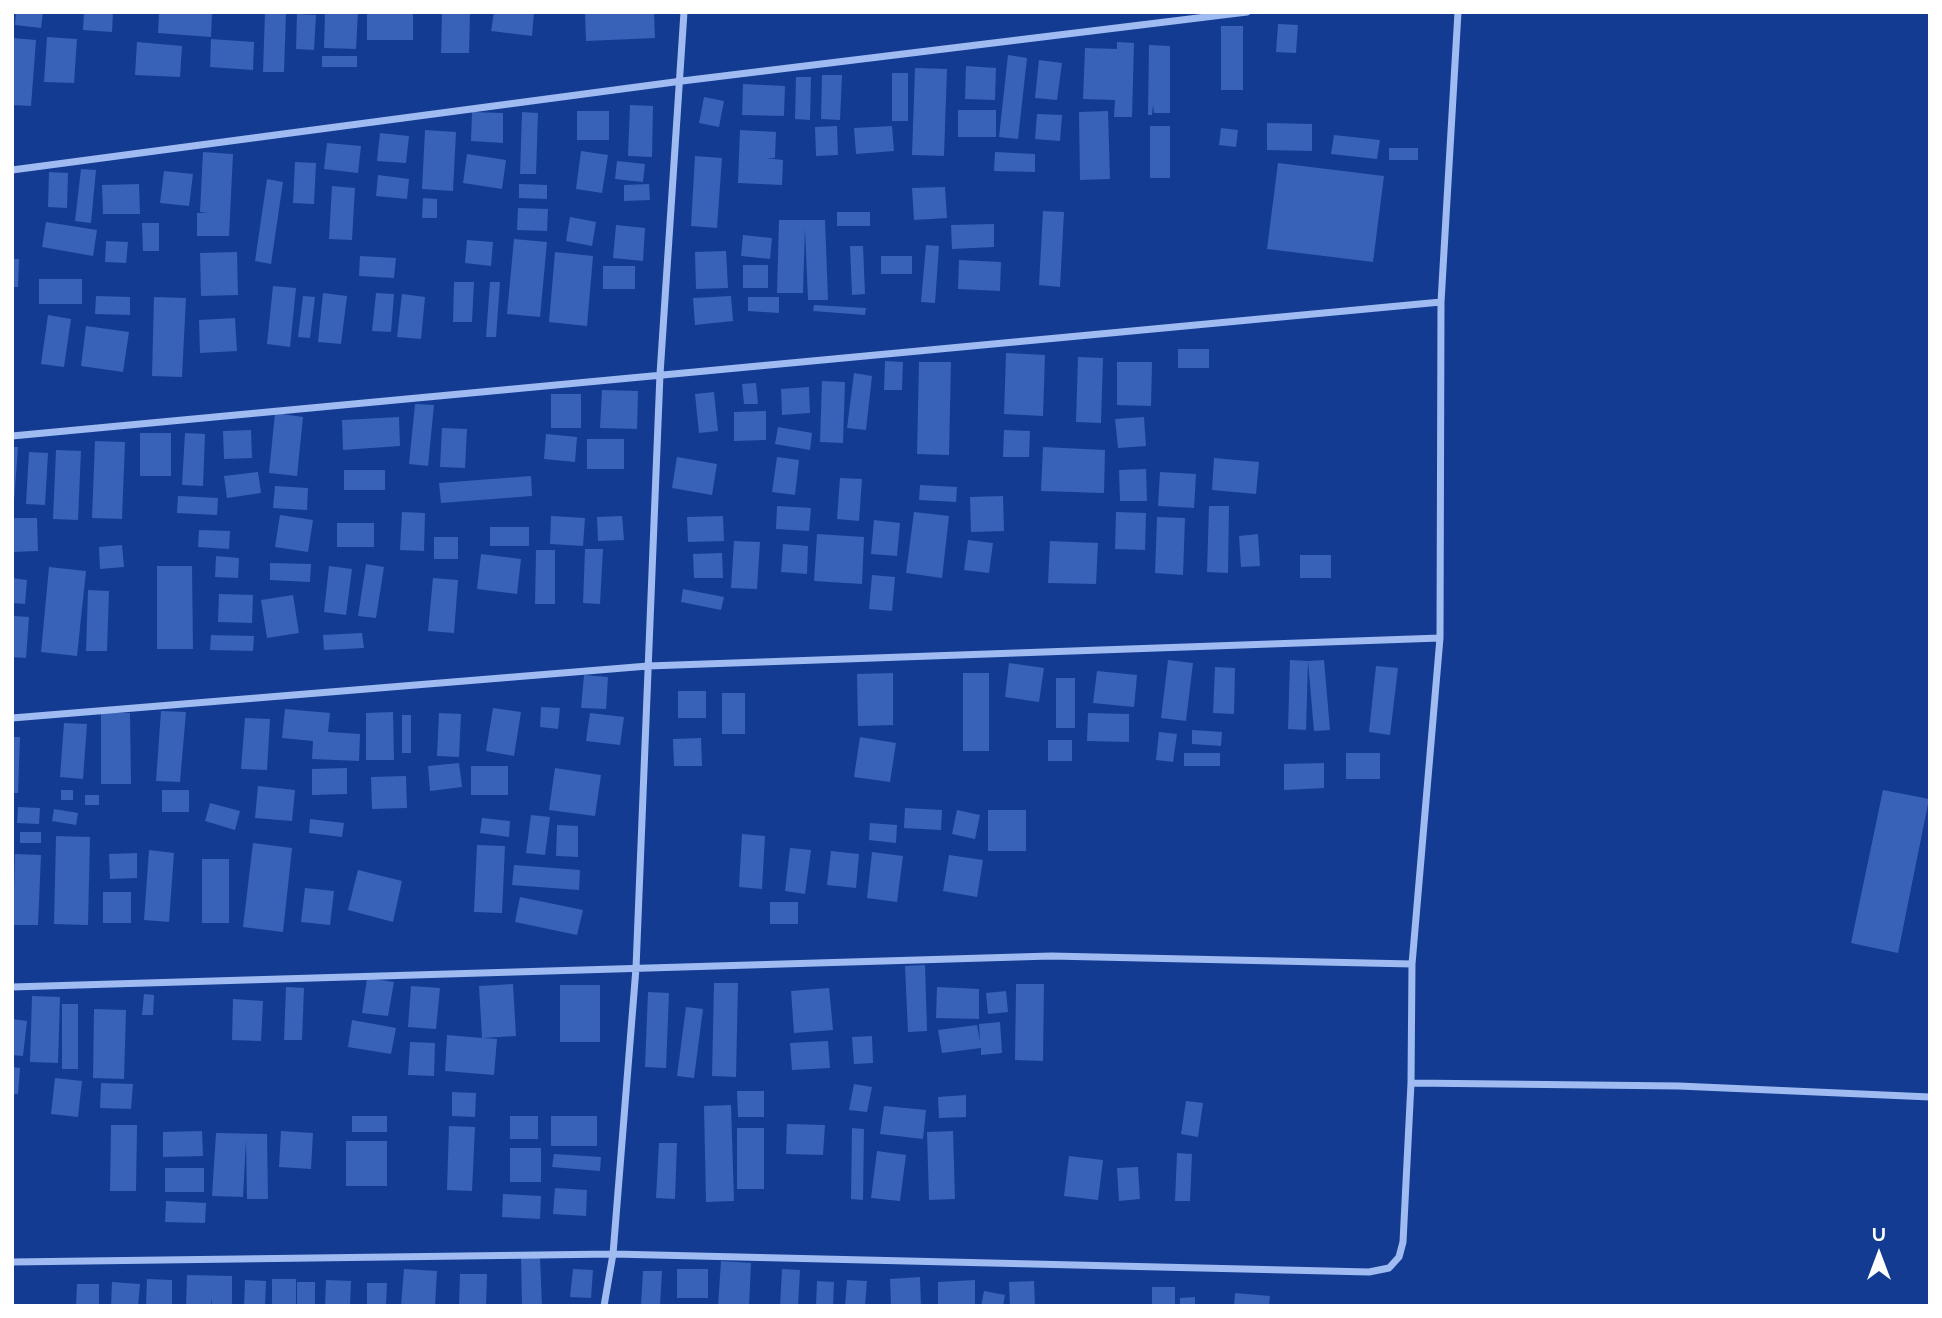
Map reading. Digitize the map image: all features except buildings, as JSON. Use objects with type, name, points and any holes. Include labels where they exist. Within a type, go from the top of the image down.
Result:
[{"type":"street","points":[[604,1306],[613,1254],[636,968],[660,374],[682,81],[684,12]]},
{"type":"street","points":[[12,170],[682,81],[1247,12]]},
{"type":"street","points":[[12,1262],[613,1254],[1379,1270],[1390,1268],[1399,1257],[1403,1242],[1411,1083],[1412,964],[1440,638],[1441,302],[1458,12]]},
{"type":"street","points":[[12,436],[1441,302]]},
{"type":"street","points":[[12,718],[648,666],[1440,638]]},
{"type":"street","points":[[12,987],[1051,956],[1412,964]]},
{"type":"street","points":[[1411,1083],[1679,1086],[1930,1097]]}]
